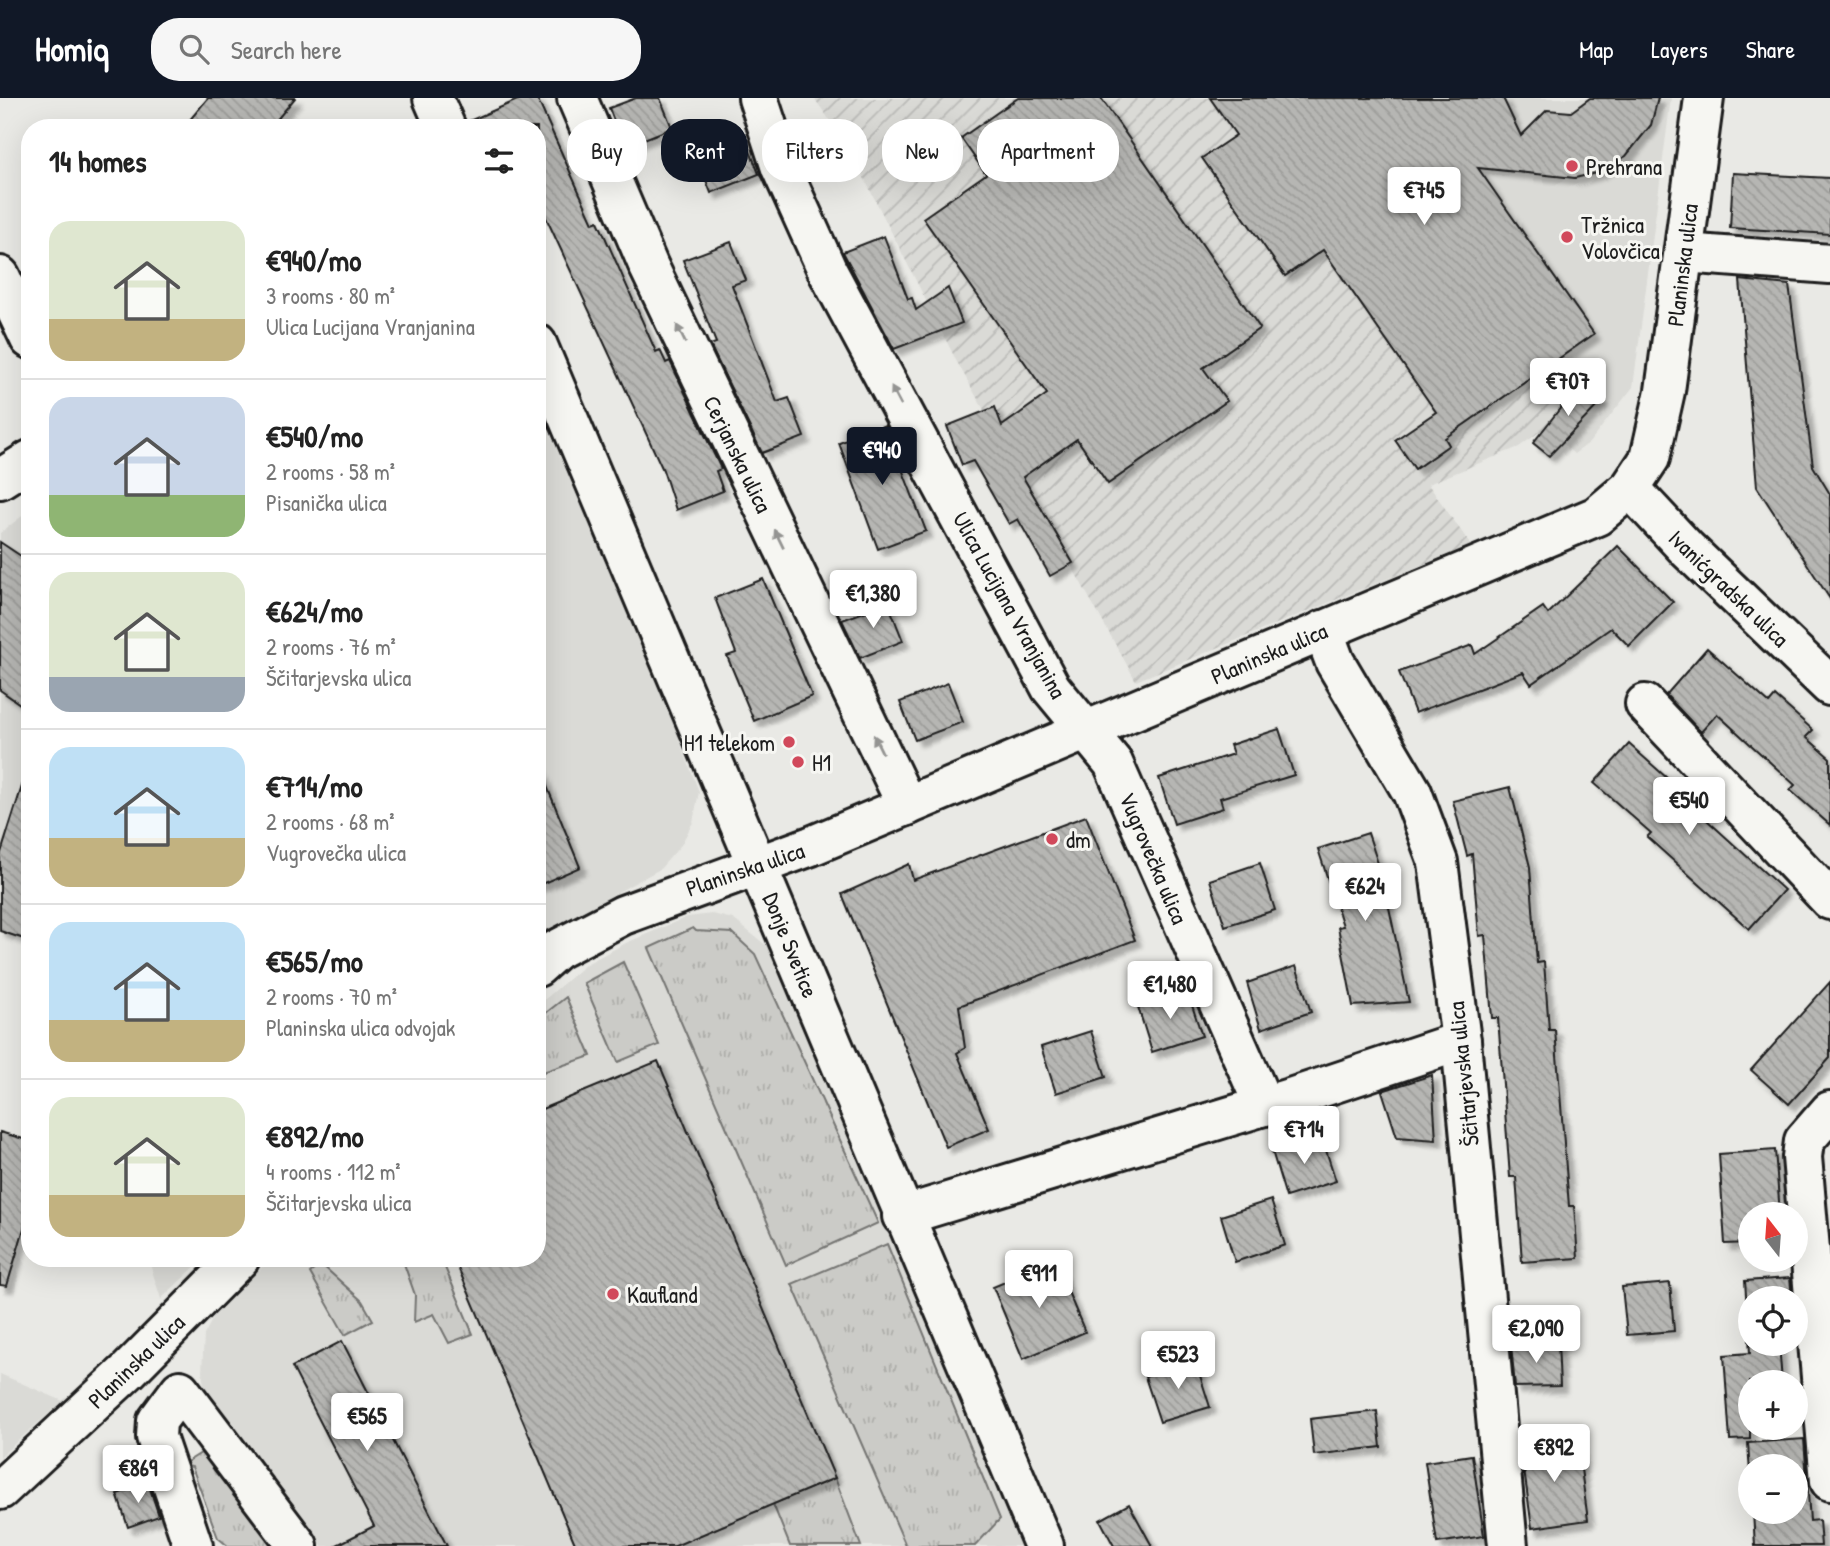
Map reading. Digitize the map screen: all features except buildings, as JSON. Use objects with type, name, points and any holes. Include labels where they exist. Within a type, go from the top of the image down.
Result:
[{"type":"street","points":[[433,98],[442,119]]},
{"type":"street","name":"Cerjanska ulica","points":[[577,98],[649,267],[907,806]]},
{"type":"street","name":"Ulica Lucijana Vranjanina","points":[[758,98],[781,168],[828,272],[1051,688],[1085,732]]},
{"type":"street","name":"Planinska ulica","points":[[546,959],[556,950],[623,915],[811,846],[1597,516],[1630,488],[1650,458],[1665,391],[1704,98]]},
{"type":"street","points":[[1684,253],[1830,264]]},
{"type":"street","points":[[0,276],[21,320]]},
{"type":"street","name":"Donje Svetice","points":[[546,365],[758,865],[902,1216],[1044,1546]]},
{"type":"street","points":[[0,479],[21,466]]},
{"type":"street","name":"Ivanićgradska ulica","points":[[1630,488],[1687,548],[1830,685]]},
{"type":"street","name":"Ščitarjevska ulica","points":[[1323,630],[1335,662],[1412,792],[1438,862],[1461,1041],[1508,1546]]},
{"type":"street","points":[[1645,704],[1830,900]]},
{"type":"street","name":"Vugrovečka ulica","points":[[1085,732],[1113,763],[1264,1106]]},
{"type":"street","points":[[902,1216],[1264,1106],[1461,1041]]},
{"type":"street","points":[[1830,1111],[1804,1140],[1802,1157],[1830,1481]]},
{"type":"street","name":"Planinska ulica","points":[[0,1490],[128,1371],[231,1267]]},
{"type":"street","points":[[171,1328],[180,1390],[298,1546]]},
{"type":"street","points":[[128,1371],[180,1390]]},
{"type":"street","points":[[180,1390],[157,1421],[156,1437],[193,1546]]},
{"type":"shaded area","points":[[814,98],[1388,98],[1584,379],[1546,427],[1519,447],[1428,484],[1471,545],[1136,681],[957,362],[866,182],[868,119],[829,119]]},
{"type":"shaded area","name":"Tržnica Volovčica","points":[[1380,98],[1671,98],[1633,387],[1589,443],[1574,454],[1546,427],[1584,378]]},
{"type":"shaded area","points":[[546,424],[663,696],[699,792],[693,822],[681,845],[660,869],[546,932]]},
{"type":"shaded area","points":[[21,517],[21,935],[0,929],[0,533]]},
{"type":"shaded area","points":[[712,914],[733,919],[772,950],[1030,1546],[322,1546],[292,1501],[205,1392],[202,1372],[204,1335],[214,1316],[262,1267],[546,1267],[546,998],[586,964],[626,943],[687,917]]},
{"type":"shaded area","points":[[151,1267],[195,1267],[161,1299]]},
{"type":"shaded area","points":[[0,1374],[63,1401],[0,1457]]},
{"type":"green space","points":[[693,928],[696,931],[732,933],[755,954],[878,1223],[786,1265],[649,948]]},
{"type":"green space","points":[[623,962],[659,1045],[618,1062],[584,983]]},
{"type":"green space","points":[[566,997],[591,1056],[546,1071],[546,1013]]},
{"type":"green space","points":[[887,1244],[1000,1519],[975,1546],[906,1546],[792,1284]]},
{"type":"green space","points":[[317,1267],[324,1267],[362,1301],[373,1320],[345,1335],[310,1273]]},
{"type":"green space","points":[[405,1267],[445,1267],[473,1334],[449,1343],[434,1314],[414,1322],[415,1295]]},
{"type":"green space","points":[[201,1453],[241,1497],[277,1546],[228,1546],[218,1538],[192,1467],[182,1465]]},
{"type":"green space","points":[[835,1478],[861,1546],[790,1546],[773,1504]]},
{"type":"place","name":"Prehrana","points":[[1572,166]]},
{"type":"place","name":"Tržnica Volovčica","points":[[1567,237]]},
{"type":"place","name":"H1 telekom","points":[[789,742]]},
{"type":"place","name":"H1","points":[[798,762]]},
{"type":"place","name":"dm","points":[[1052,839]]},
{"type":"place","name":"Kaufland","points":[[613,1294]]}]
